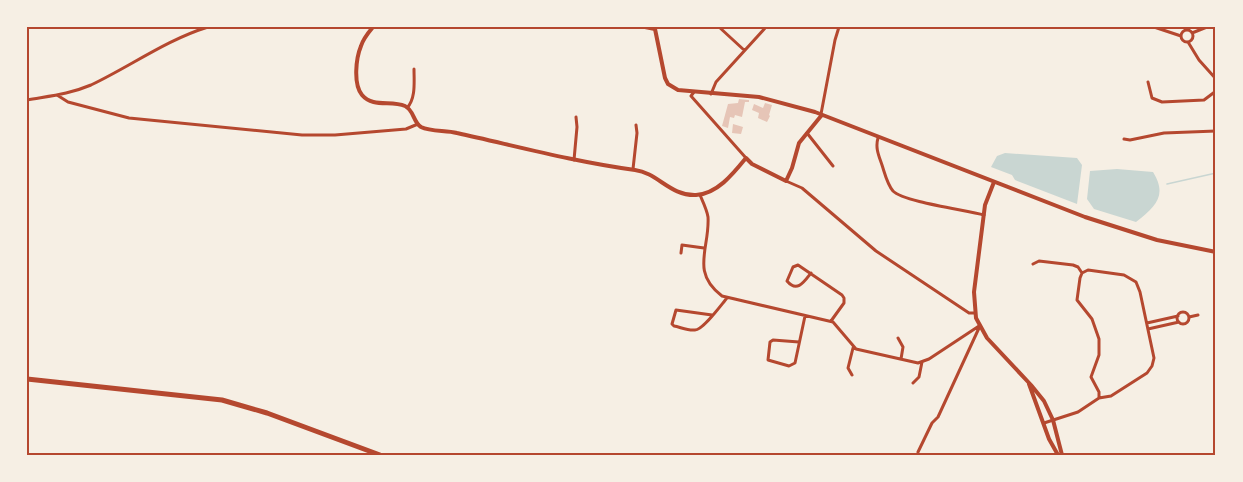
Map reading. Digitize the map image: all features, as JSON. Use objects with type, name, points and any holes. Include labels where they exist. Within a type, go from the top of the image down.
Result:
[{"type":"main road","points":[[27,379],[222,400],[267,413],[380,455]]},
{"type":"street","points":[[27,100],[57,95],[88,86],[176,39],[208,27]]},
{"type":"street","points":[[373,27],[360,48],[357,81],[360,91],[371,101],[407,108],[418,124],[426,129],[449,131],[574,160],[650,174],[677,192],[689,195],[700,195],[720,185],[746,158]]},
{"type":"street","points":[[645,27],[656,28],[667,83],[674,89],[768,98],[1135,234],[1216,252]]},
{"type":"street","points":[[719,27],[744,50]]},
{"type":"street","points":[[711,93],[716,82],[766,27]]},
{"type":"street","points":[[786,181],[799,143],[821,116],[835,40],[840,27]]},
{"type":"street","points":[[1154,27],[1181,36],[1216,79]]},
{"type":"street","points":[[1192,33],[1207,27]]},
{"type":"street","points":[[1181,36],[1184,29],[1192,33]]},
{"type":"street","points":[[1188,42],[1192,38],[1192,33]]},
{"type":"street","points":[[407,108],[411,104],[413,95],[414,69]]},
{"type":"street","points":[[1148,82],[1152,98],[1162,102],[1204,100],[1216,91]]},
{"type":"street","points":[[694,92],[691,96],[732,145],[752,164],[802,188],[876,251],[969,313],[975,313]]},
{"type":"street","points":[[57,95],[68,102],[129,118],[315,136],[406,129],[418,124]]},
{"type":"street","points":[[574,160],[576,117]]},
{"type":"street","points":[[633,170],[636,125]]},
{"type":"street","points":[[1124,140],[1164,133],[1216,131]]},
{"type":"street","points":[[807,133],[833,166]]},
{"type":"street","points":[[878,138],[877,150],[887,180],[898,195],[984,215]]},
{"type":"street","points":[[994,182],[986,201],[975,288],[975,313],[979,326],[987,338],[1044,401],[1053,420],[1060,455]]},
{"type":"street","points":[[700,195],[708,214],[703,264],[707,278],[714,289],[727,298],[831,322],[838,327],[854,348],[922,362],[979,326]]},
{"type":"street","points":[[681,253],[682,245],[704,248]]},
{"type":"street","points":[[1033,264],[1039,261],[1073,265],[1078,267],[1082,273],[1077,300],[1092,319],[1099,335],[1099,352],[1091,377],[1099,398]]},
{"type":"street","points":[[811,273],[799,286],[793,286],[786,281],[795,265],[811,273],[844,298],[844,303],[831,322]]},
{"type":"street","points":[[1044,424],[1078,412],[1099,398],[1109,398],[1151,369],[1154,358],[1139,287],[1134,280],[1124,275],[1088,270],[1082,273]]},
{"type":"street","points":[[712,315],[678,309],[674,311],[672,324],[697,330],[712,315],[727,298]]},
{"type":"street","points":[[1147,323],[1178,316],[1184,312],[1189,317]]},
{"type":"street","points":[[1189,317],[1198,315]]},
{"type":"street","points":[[799,342],[772,340],[768,360],[792,365],[795,363],[805,316]]},
{"type":"street","points":[[1178,316],[1179,322]]},
{"type":"street","points":[[1148,329],[1179,322],[1186,323],[1189,317]]},
{"type":"street","points":[[918,452],[932,423],[938,417],[979,326]]},
{"type":"street","points":[[898,338],[903,347],[901,359]]},
{"type":"street","points":[[852,375],[848,368],[854,348]]},
{"type":"street","points":[[913,383],[919,377],[922,362]]},
{"type":"street","points":[[1028,383],[1049,439],[1060,455]]},
{"type":"shaded area","points":[[1005,153],[1077,158],[1082,165],[1077,204],[1015,180],[1012,175],[991,167],[997,156]]},
{"type":"shaded area","points":[[1117,169],[1153,172],[1157,180],[1159,194],[1154,206],[1136,222],[1094,209],[1087,199],[1090,171]]},
{"type":"building","points":[[739,99],[749,100],[745,102],[742,117],[735,115],[734,118],[730,117],[728,128],[722,126],[728,104],[738,103]]},
{"type":"building","points":[[765,103],[772,105],[767,122],[758,118],[759,113],[752,110],[754,104],[763,108]]},
{"type":"building","points":[[733,124],[743,127],[741,134],[732,133]]},
{"type":"waterway","points":[[1167,184],[1216,173]]}]
